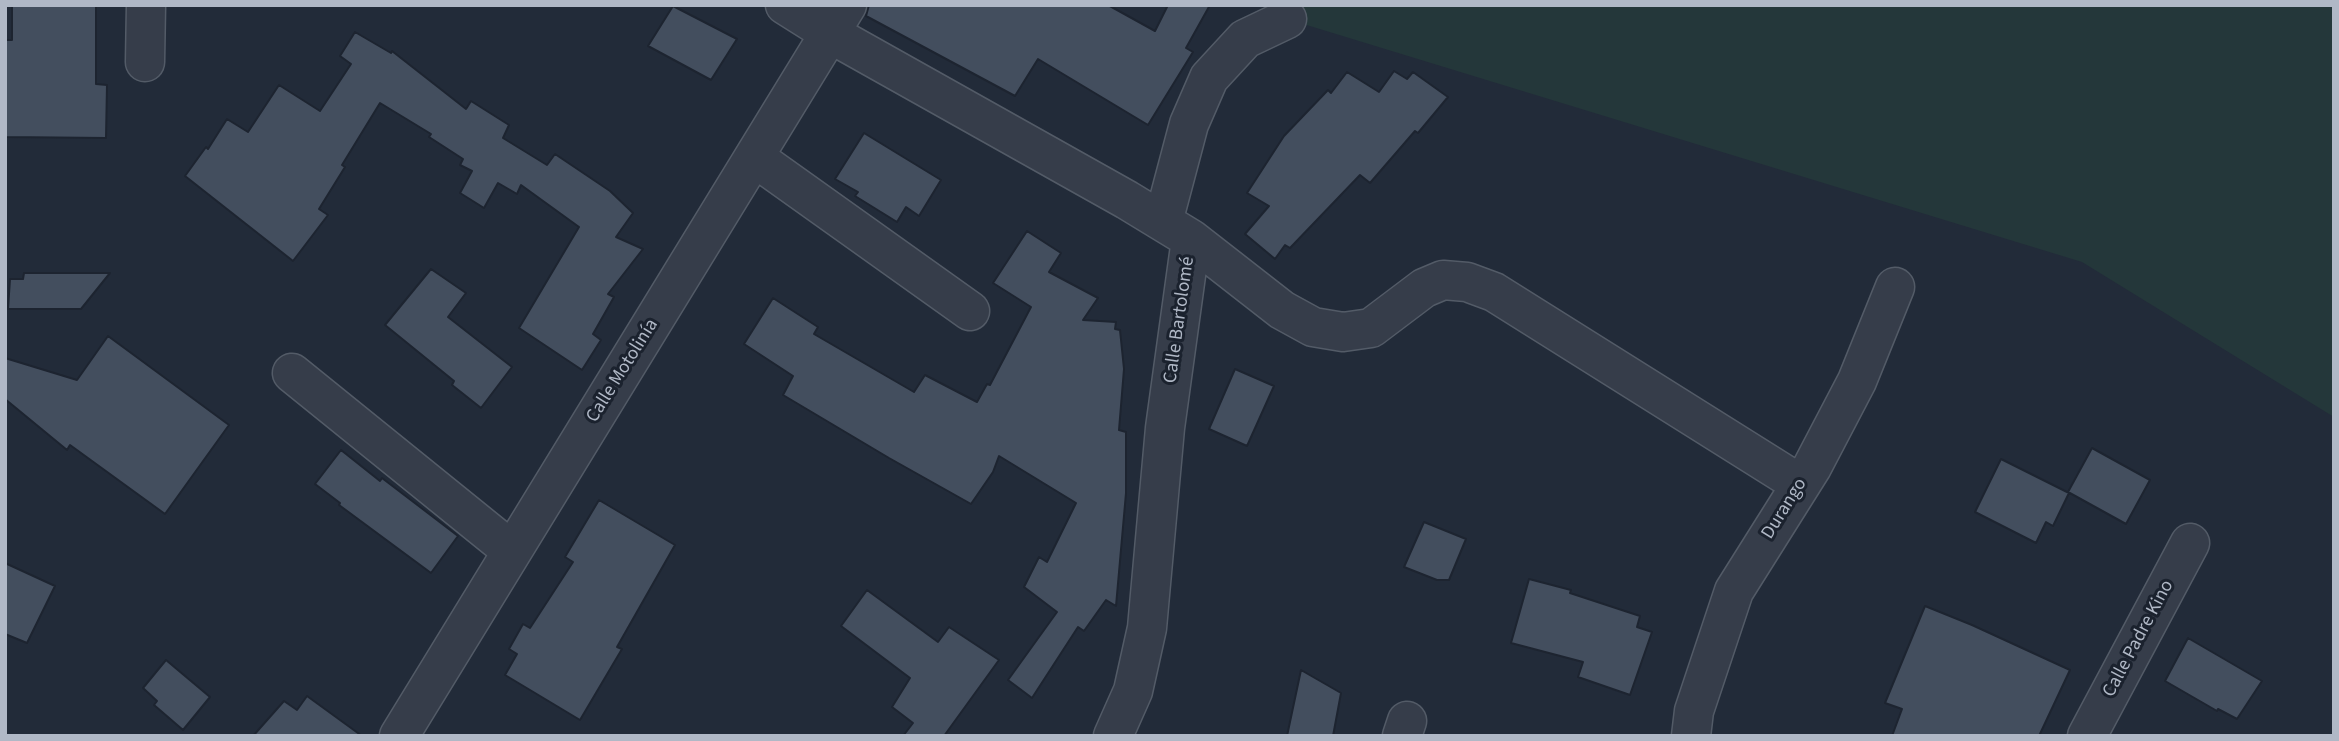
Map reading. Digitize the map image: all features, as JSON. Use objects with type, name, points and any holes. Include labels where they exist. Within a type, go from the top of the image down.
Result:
[{"type":"street","points":[[145,62],[146,5]]},
{"type":"street","points":[[785,5],[839,20],[1177,231],[1282,310],[1313,327],[1343,332],[1371,328],[1424,288],[1443,280],[1467,282],[1494,292],[1800,484]]},
{"type":"street","name":"Calle Bartolomé","points":[[1113,736],[1133,691],[1147,628],[1165,428],[1177,231],[1189,124],[1209,78],[1245,38],[1287,19]]},
{"type":"street","name":"Calle Motolinía","points":[[399,736],[839,20]]},
{"type":"street","points":[[754,158],[970,311]]},
{"type":"street","name":"Durango","points":[[1691,736],[1694,711],[1734,591],[1800,484],[1857,381],[1895,287]]},
{"type":"street","points":[[292,373],[512,551]]},
{"type":"street","name":"Calle Padre Kino","points":[[2087,736],[2190,543]]},
{"type":"shaded area","points":[[1265,5],[2334,5],[2334,417],[2082,262],[1287,19]]},
{"type":"building","points":[[12,5],[96,5],[96,84],[107,85],[106,138],[5,137],[5,40],[12,40]]},
{"type":"building","points":[[869,5],[1108,5],[1155,31],[1168,5],[1210,5],[1186,48],[1193,52],[1148,125],[1038,59],[1015,96],[866,16]]},
{"type":"building","points":[[673,6],[737,39],[711,80],[648,46]]},
{"type":"building","points":[[355,32],[391,53],[392,51],[466,109],[471,101],[509,125],[503,138],[547,165],[555,154],[610,191],[633,213],[616,237],[643,249],[608,294],[614,297],[593,334],[601,340],[582,370],[519,328],[579,227],[521,185],[517,194],[498,183],[484,208],[460,193],[472,171],[460,165],[463,159],[429,137],[431,134],[380,103],[319,209],[328,215],[293,261],[185,176],[206,147],[208,149],[227,119],[248,132],[279,85],[320,111],[351,64],[340,56]]},
{"type":"building","points":[[1394,71],[1407,79],[1413,72],[1448,97],[1370,183],[1360,175],[1290,248],[1285,245],[1275,259],[1245,234],[1269,206],[1247,193],[1284,136],[1328,90],[1331,93],[1347,72],[1379,92]]},
{"type":"building","points":[[864,133],[941,180],[919,216],[906,207],[897,222],[855,196],[858,192],[835,179]]},
{"type":"building","points":[[1027,231],[1061,253],[1049,272],[1098,298],[1083,320],[1116,322],[1115,329],[1120,330],[1124,369],[1119,430],[1126,432],[1126,493],[1116,606],[1106,600],[1084,631],[1078,627],[1032,698],[1008,680],[1057,612],[1024,587],[1039,557],[1047,562],[1076,503],[999,456],[993,472],[971,504],[783,395],[793,376],[744,344],[773,298],[818,327],[814,334],[914,392],[925,375],[977,402],[987,384],[990,385],[1031,307],[993,283]]},
{"type":"building","points":[[431,269],[466,293],[448,317],[512,367],[481,408],[452,385],[454,381],[385,325]]},
{"type":"building","points":[[24,273],[110,273],[81,309],[8,309],[10,279],[23,279]]},
{"type":"building","points":[[108,336],[229,425],[165,514],[70,445],[67,450],[5,399],[5,358],[77,380]]},
{"type":"building","points":[[1235,369],[1274,386],[1247,446],[1209,429]]},
{"type":"building","points":[[2092,448],[2150,480],[2126,524],[2068,492]]},
{"type":"building","points":[[341,450],[458,536],[431,573],[315,484]]},
{"type":"building","points":[[2001,459],[2069,493],[2053,526],[2046,522],[2036,543],[1975,512]]},
{"type":"building","points":[[599,500],[675,545],[617,647],[622,649],[580,720],[505,675],[517,654],[509,649],[523,624],[530,628],[573,562],[565,557]]},
{"type":"building","points":[[1424,522],[1466,539],[1449,580],[1437,580],[1404,567]]},
{"type":"building","points":[[5,563],[55,586],[27,643],[5,634]]},
{"type":"building","points":[[1529,579],[1571,590],[1570,593],[1640,616],[1637,627],[1652,632],[1630,695],[1578,677],[1583,662],[1511,643]]},
{"type":"building","points":[[867,590],[938,642],[949,627],[999,660],[944,736],[903,736],[913,723],[892,707],[910,678],[841,626]]},
{"type":"building","points":[[1925,606],[2070,670],[2039,736],[1892,736],[1902,709],[1885,703]]},
{"type":"building","points":[[2188,638],[2262,681],[2237,719],[2218,709],[2217,711],[2165,681]]},
{"type":"building","points":[[166,660],[210,697],[183,730],[154,705],[157,701],[143,688]]},
{"type":"building","points":[[1301,670],[1341,693],[1333,736],[1287,736]]},
{"type":"building","points":[[307,696],[362,736],[253,736],[284,701],[297,710]]}]
